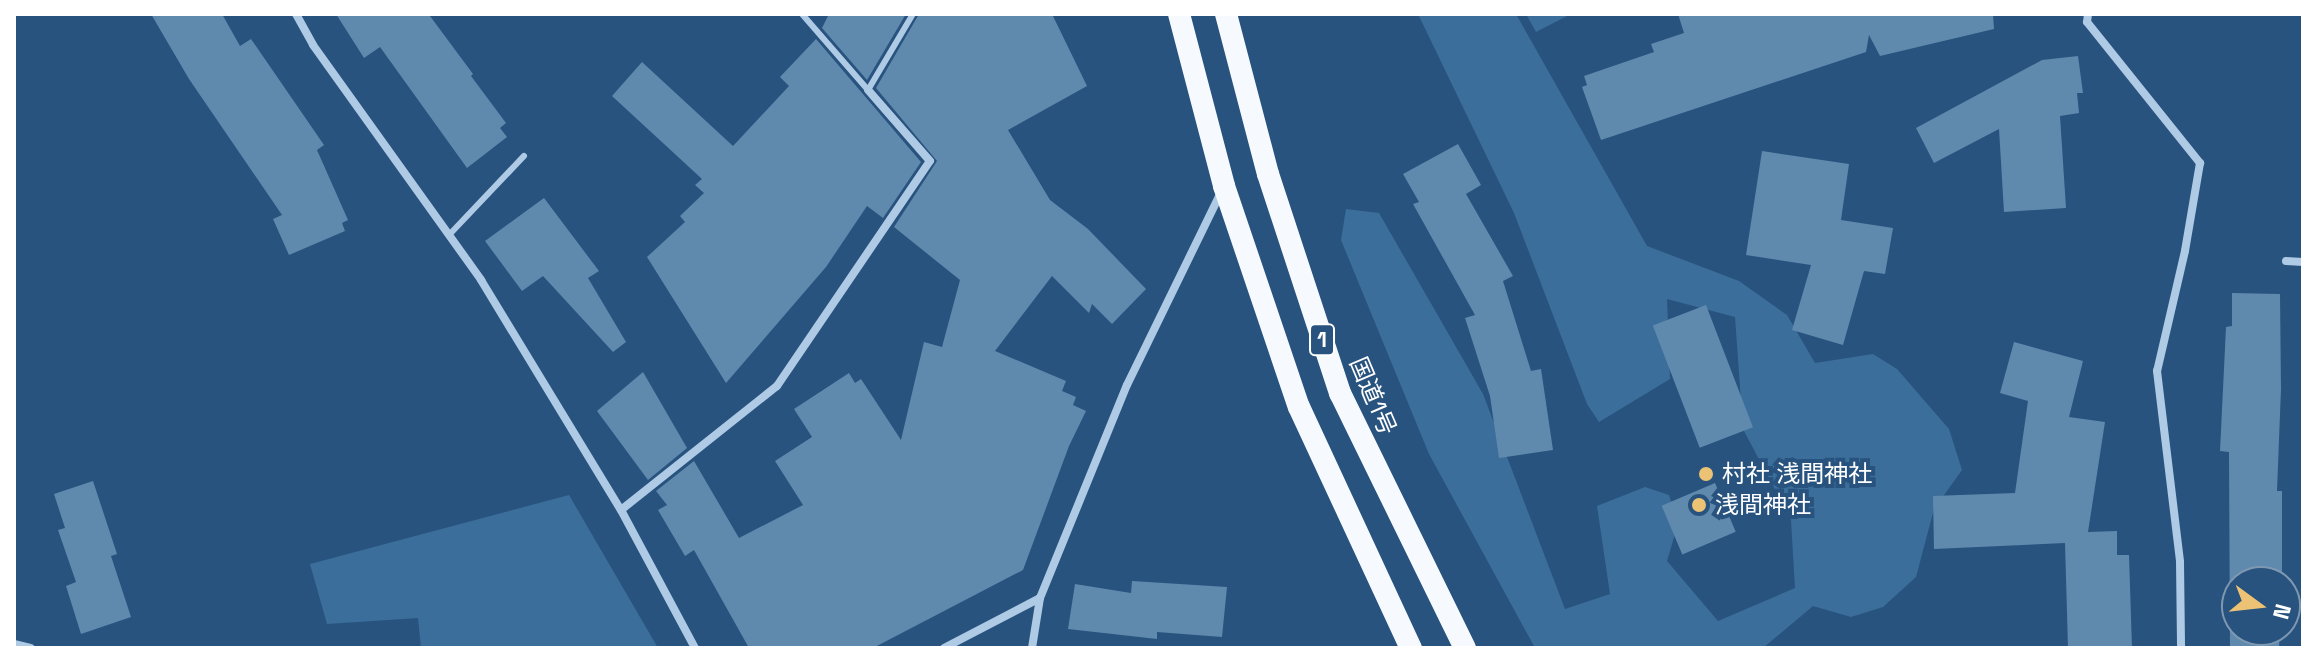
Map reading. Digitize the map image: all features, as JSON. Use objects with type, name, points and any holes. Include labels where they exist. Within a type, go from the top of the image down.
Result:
[{"type":"highway","name":"1","points":[[1179,14],[1224,186],[1299,407],[1411,648]]},
{"type":"highway","name":"国道1号","points":[[1226,14],[1268,174],[1340,393],[1465,648]]},
{"type":"street","points":[[296,14],[313,45],[481,280],[621,510],[695,648]]},
{"type":"street","points":[[2088,14],[2087,22],[2200,163],[2185,251],[2157,371],[2180,562],[2181,648]]},
{"type":"street","points":[[621,510],[777,386],[930,161],[868,90]]},
{"type":"street","points":[[1032,648],[1040,598],[1127,385],[1224,186]]},
{"type":"street","points":[[2286,261],[2303,262]]},
{"type":"street","points":[[944,648],[1040,598]]},
{"type":"street","points":[[14,644],[31,648]]},
{"type":"lane","points":[[802,14],[868,90],[913,14]]},
{"type":"lane","points":[[449,235],[524,156]]},
{"type":"shaded area","points":[[1418,14],[1516,14],[1647,246],[1739,281],[1787,315],[1815,363],[1873,354],[1897,369],[1949,429],[1962,470],[1934,509],[1916,577],[1883,607],[1851,617],[1813,606],[1763,648],[1535,648],[1429,454],[1341,240],[1346,209],[1379,213],[1483,394],[1565,609],[1610,594],[1597,506],[1645,487],[1669,495],[1678,524],[1667,561],[1718,621],[1795,588],[1791,520],[1743,429],[1735,317],[1667,299],[1670,379],[1599,422],[1587,404],[1514,213]]},
{"type":"shaded area","points":[[1526,14],[1571,14],[1536,32]]},
{"type":"shaded area","points":[[569,495],[658,648],[421,648],[418,618],[327,624],[310,564]]},
{"type":"building","points":[[151,14],[222,14],[240,46],[251,39],[324,145],[317,150],[348,220],[342,223],[345,231],[289,255],[273,219],[282,215],[189,79]]},
{"type":"building","points":[[336,14],[433,14],[430,16],[506,123],[500,128],[507,137],[467,168],[380,47],[364,58]]},
{"type":"building","points":[[829,14],[906,14],[867,80],[822,28]]},
{"type":"building","points":[[919,14],[1052,14],[1087,86],[1008,130],[1050,200],[1088,229],[1146,289],[1112,324],[1092,304],[1089,313],[1052,276],[995,351],[1066,381],[1062,391],[1076,397],[1073,405],[1086,411],[1069,446],[1023,570],[873,648],[749,648],[694,550],[685,556],[658,510],[667,505],[656,491],[694,461],[739,538],[803,505],[775,461],[812,437],[794,409],[849,373],[855,383],[861,379],[901,440],[924,342],[942,347],[960,280],[894,227],[937,161],[876,88]]},
{"type":"building","points":[[1678,14],[1993,14],[1994,29],[1880,56],[1869,35],[1866,52],[1601,140],[1582,87],[1587,85],[1584,76],[1654,52],[1651,44],[1684,33]]},
{"type":"building","points":[[816,39],[921,162],[883,218],[867,206],[826,267],[726,383],[647,257],[685,222],[680,216],[704,193],[695,185],[702,179],[612,96],[642,62],[733,146],[789,86],[780,77]]},
{"type":"building","points":[[2078,56],[2083,93],[2077,93],[2079,113],[2060,116],[2066,208],[2004,212],[1999,129],[1934,163],[1916,128],[2042,60]]},
{"type":"building","points":[[1458,144],[1481,185],[1466,194],[1513,276],[1503,281],[1531,371],[1541,369],[1553,450],[1499,458],[1490,396],[1465,318],[1475,315],[1413,204],[1419,202],[1403,174]]},
{"type":"building","points":[[1762,151],[1849,164],[1841,220],[1893,228],[1885,274],[1864,271],[1843,345],[1792,330],[1811,265],[1746,255]]},
{"type":"building","points":[[544,198],[599,271],[588,278],[626,342],[613,352],[543,276],[522,291],[485,241]]},
{"type":"building","points":[[2232,293],[2280,294],[2281,389],[2277,491],[2282,491],[2282,566],[2230,566],[2229,452],[2220,451],[2226,327],[2232,326]]},
{"type":"building","points":[[1706,305],[1753,427],[1700,448],[1653,325]]},
{"type":"building","points":[[2014,342],[2083,361],[2069,417],[2105,422],[2088,532],[2117,531],[2117,555],[2129,555],[2132,648],[2068,648],[2065,543],[1934,549],[1933,496],[2015,493],[2028,401],[2000,393]]},
{"type":"building","points":[[643,372],[687,448],[648,480],[597,411]]},
{"type":"building","points":[[93,481],[117,554],[111,556],[131,617],[81,634],[66,586],[76,582],[58,530],[65,528],[54,494]]},
{"type":"building","name":"浅間神社","points":[[1715,483],[1736,532],[1682,554],[1662,506]]},
{"type":"building","points":[[1132,581],[1227,587],[1222,637],[1157,632],[1157,639],[1068,629],[1075,584],[1131,593]]},
{"type":"building","points":[[2230,646],[2279,646],[2279,648]]},
{"type":"place","name":"村社 浅間神社","points":[[1706,474]]},
{"type":"place","name":"浅間神社","points":[[1699,505]]}]
